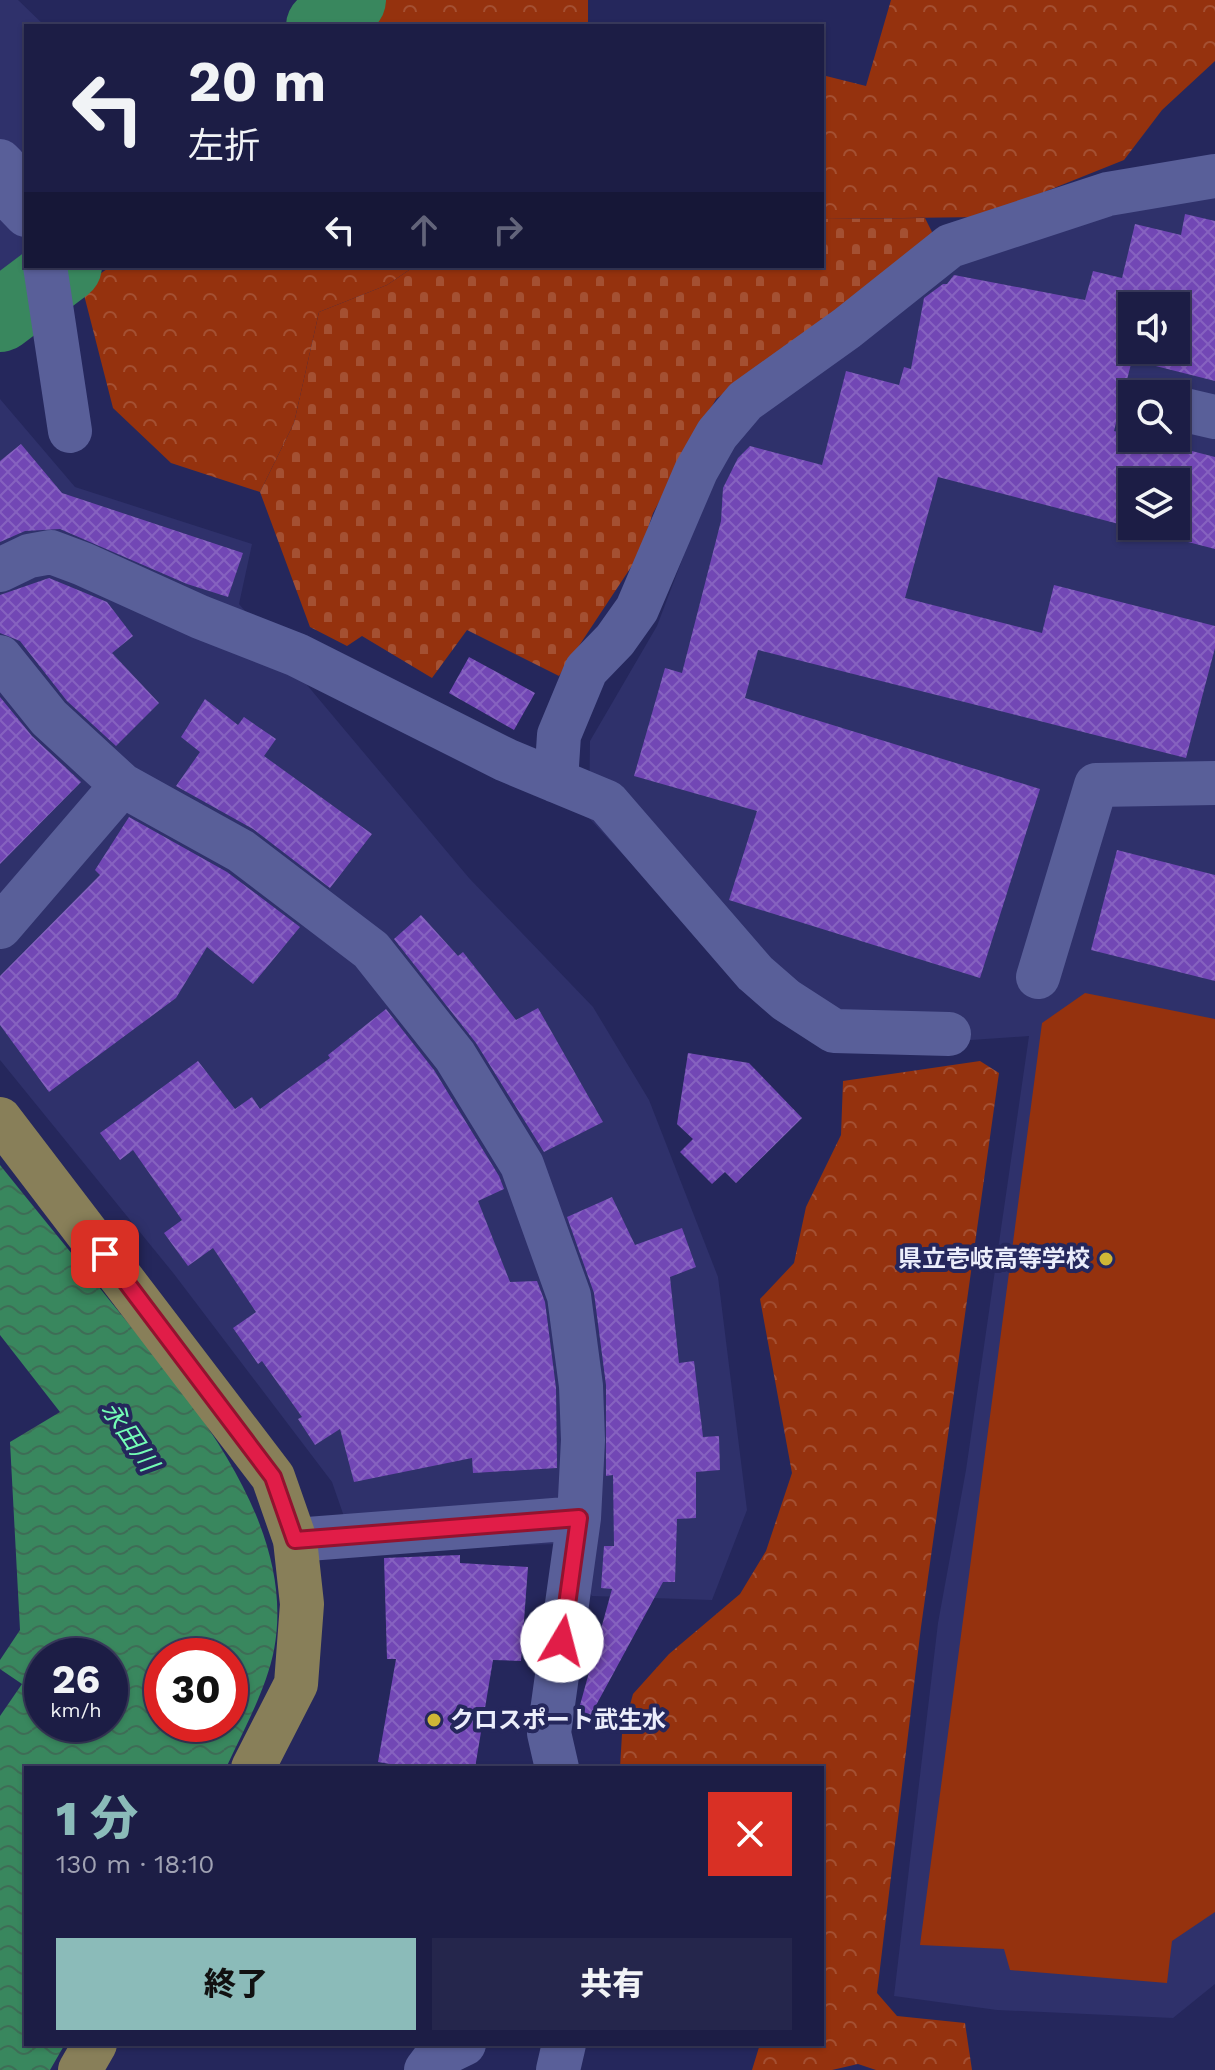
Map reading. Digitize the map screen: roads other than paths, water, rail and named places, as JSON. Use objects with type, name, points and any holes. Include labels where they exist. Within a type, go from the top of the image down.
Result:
[{"type":"main road","points":[[0,1119],[273,1477],[295,1540],[302,1604],[296,1684],[254,1766]]},
{"type":"main road","points":[[80,2070],[94,2046]]},
{"type":"street","points":[[0,161],[5,166],[4,192],[24,213]]},
{"type":"street","points":[[556,781],[559,735],[586,670],[615,640],[637,609],[696,471],[717,434],[745,401],[847,328],[950,246],[1108,194],[1215,176]]},
{"type":"street","points":[[45,268],[70,431]]},
{"type":"street","points":[[1190,411],[1215,417]]},
{"type":"street","points":[[0,570],[29,556],[51,552],[83,564],[200,617],[297,655],[506,760],[607,802],[755,973],[786,1000],[834,1031],[949,1034]]},
{"type":"street","points":[[0,657],[49,718],[122,785],[241,851],[371,950],[455,1056],[522,1165],[569,1296],[581,1386],[583,1440],[579,1518],[549,1733],[557,1766]]},
{"type":"street","points":[[1038,977],[1096,785],[1215,783]]},
{"type":"street","points":[[0,927],[122,785]]},
{"type":"street","points":[[295,1540],[579,1518]]},
{"type":"street","points":[[426,2070],[435,2058],[460,2046]]},
{"type":"street","points":[[558,2070],[564,2046]]},
{"type":"water","points":[[0,1165],[204,1422],[254,1510],[270,1556],[277,1603],[274,1650],[266,1680],[248,1721],[248,1638],[144,1638],[144,1742],[238,1742],[227,1766],[24,1766],[24,2046],[64,2046],[50,2070],[0,2070],[0,1716],[22,1684],[0,1669],[0,1660],[20,1630],[10,1442],[60,1412],[0,1335]]},
{"type":"waterway","name":"永田川","points":[[324,24],[350,0]]},
{"type":"waterway","name":"永田川","points":[[0,316],[63,268]]},
{"type":"place","name":"県立壱岐高等学校","points":[[1106,1259]]},
{"type":"place","name":"クロスポート武生水","points":[[434,1720]]}]
